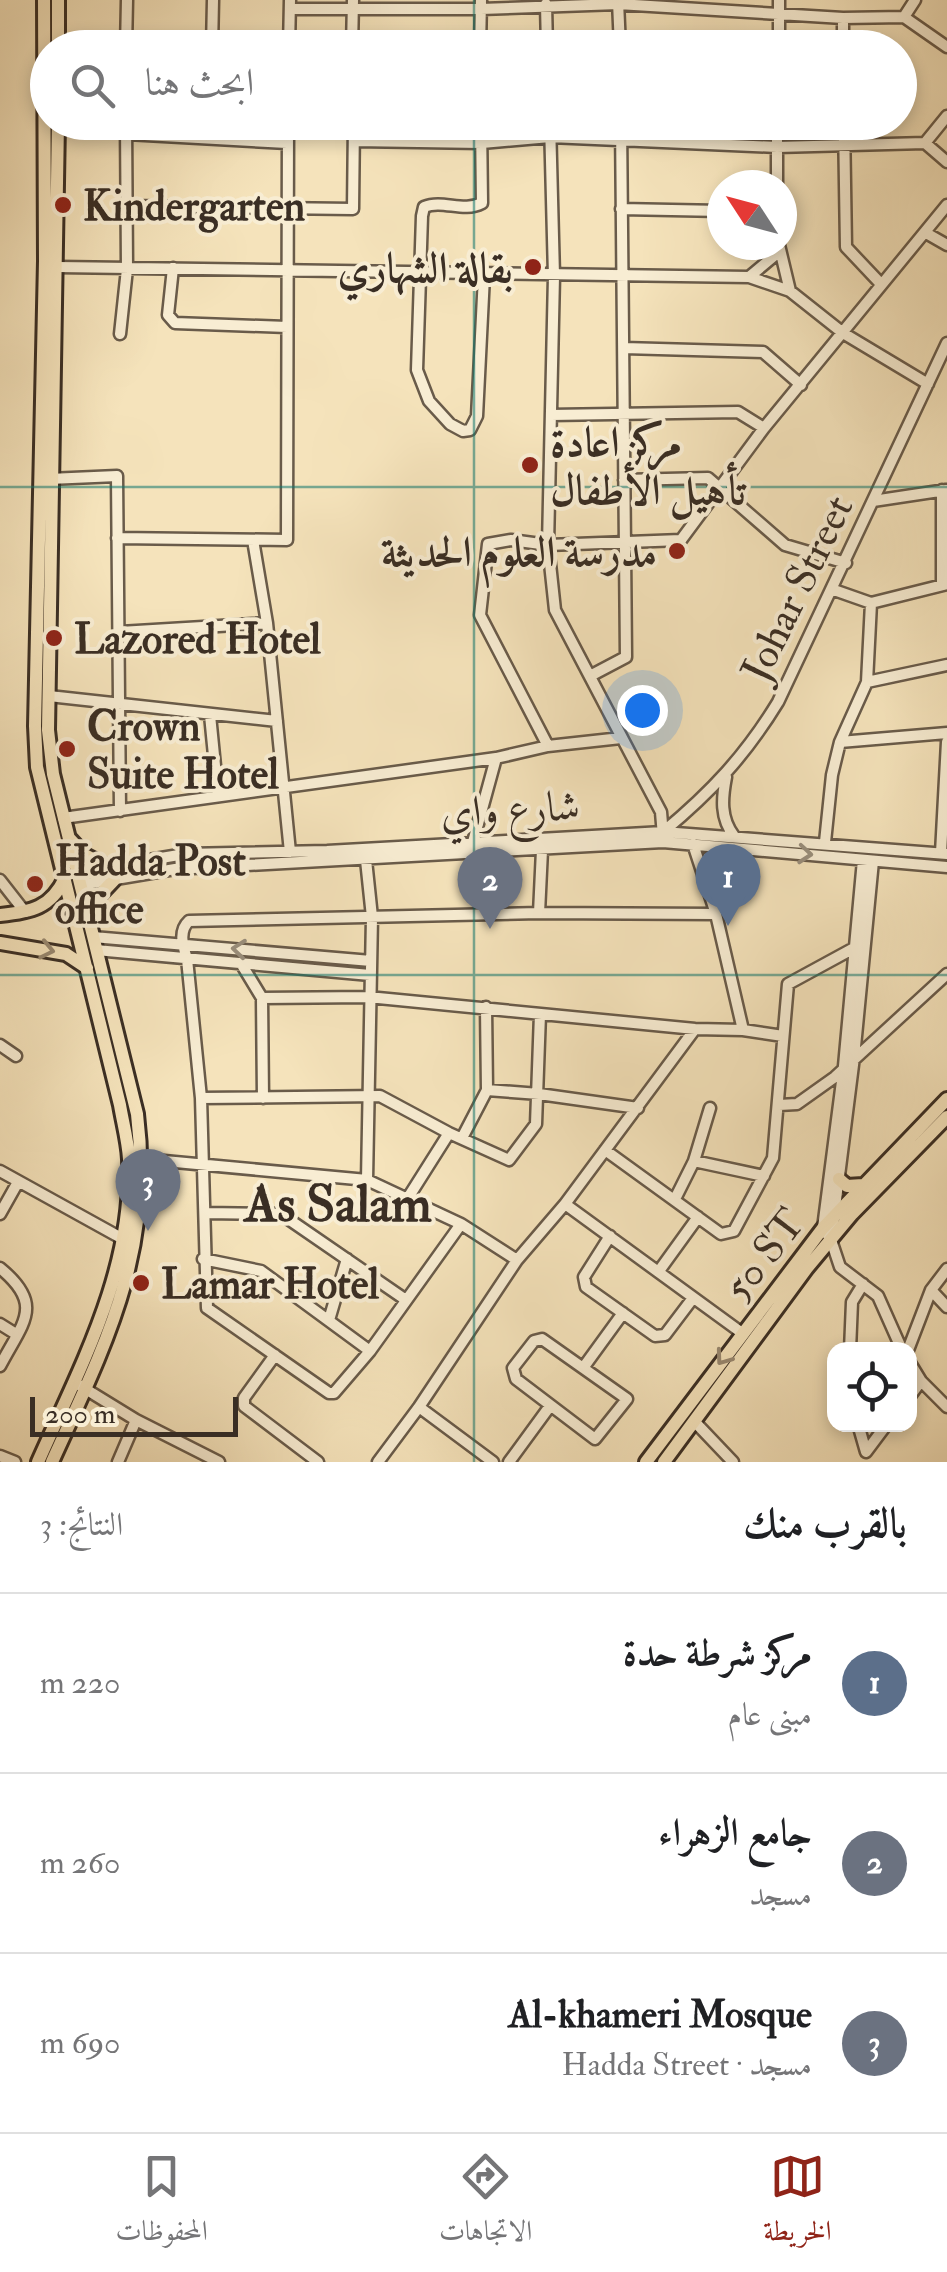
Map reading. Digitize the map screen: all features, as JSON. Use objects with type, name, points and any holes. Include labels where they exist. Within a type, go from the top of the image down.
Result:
[{"type":"main road","points":[[44,0],[45,30]]},
{"type":"main road","points":[[58,0],[58,30]]},
{"type":"main road","points":[[38,1462],[80,1386],[131,1269],[141,1202],[136,1159],[137,1114],[90,919],[37,767],[34,726],[50,353],[46,140]]},
{"type":"main road","points":[[50,353],[58,268],[58,140]]},
{"type":"main road","points":[[46,479],[48,730],[58,820],[85,854],[111,874],[96,898],[90,919]]},
{"type":"main road","points":[[52,1462],[103,1316],[123,1239],[136,1159],[88,970],[68,836]]},
{"type":"main road","points":[[0,915],[25,912],[49,903],[74,879]]},
{"type":"main road","points":[[0,943],[66,954],[88,970]]},
{"type":"main road","name":"50 ST","points":[[646,1462],[822,1228],[947,1100]]},
{"type":"main road","name":"50 ST","points":[[664,1462],[831,1240],[947,1117]]},
{"type":"main road","points":[[838,1179],[851,1187],[863,1185]]},
{"type":"street","points":[[126,30],[127,0]]},
{"type":"street","points":[[212,0],[212,30]]},
{"type":"street","points":[[779,30],[780,0]]},
{"type":"street","points":[[904,18],[916,0]]},
{"type":"street","points":[[618,2],[619,30]]},
{"type":"street","points":[[290,30],[290,4],[618,2],[843,18],[904,18],[946,43]]},
{"type":"street","points":[[546,3],[547,30]]},
{"type":"street","points":[[480,30],[481,4]]},
{"type":"street","points":[[843,18],[843,30]]},
{"type":"street","points":[[925,143],[947,116]]},
{"type":"street","points":[[120,334],[127,269],[126,140]]},
{"type":"street","points":[[248,140],[288,144]]},
{"type":"street","points":[[117,538],[287,540],[288,140]]},
{"type":"street","points":[[482,140],[482,204],[470,208],[430,203],[424,206],[417,370],[420,386],[439,413],[462,431],[470,430],[477,416],[484,276]]},
{"type":"street","points":[[126,206],[353,209],[355,141],[516,140]]},
{"type":"street","points":[[550,140],[554,276],[548,544],[555,610],[661,812],[663,837]]},
{"type":"street","points":[[603,140],[777,146],[925,143],[947,162]]},
{"type":"street","points":[[777,140],[777,170]]},
{"type":"street","points":[[844,140],[846,247],[880,282]]},
{"type":"street","points":[[590,676],[626,657],[621,141]]},
{"type":"street","points":[[548,746],[480,615],[488,544],[511,540],[548,544],[681,540],[764,428],[947,205]]},
{"type":"street","points":[[621,209],[707,211]]},
{"type":"street","points":[[926,233],[947,245]]},
{"type":"street","points":[[748,278],[767,260]]},
{"type":"street","points":[[782,260],[790,290]]},
{"type":"street","points":[[58,268],[748,278],[790,290],[843,333],[928,384]]},
{"type":"street","points":[[173,268],[168,315],[176,323],[287,328]]},
{"type":"street","name":"Johar Street","points":[[663,837],[726,776],[754,742],[778,702],[947,343]]},
{"type":"street","points":[[624,348],[762,352],[801,386]]},
{"type":"street","points":[[551,415],[738,412],[764,428]]},
{"type":"street","points":[[46,479],[117,476],[120,811]]},
{"type":"street","points":[[624,480],[708,478],[785,546],[846,563]]},
{"type":"street","points":[[834,590],[871,603],[944,585],[944,490],[873,501]]},
{"type":"street","points":[[253,540],[268,623],[290,852]]},
{"type":"street","points":[[825,842],[832,775],[840,742],[867,682],[871,603]]},
{"type":"street","points":[[120,632],[268,623]]},
{"type":"street","points":[[867,682],[947,665]]},
{"type":"street","points":[[49,696],[276,721]]},
{"type":"street","points":[[210,715],[218,796]]},
{"type":"street","points":[[840,742],[947,734]]},
{"type":"street","points":[[58,820],[621,738]]},
{"type":"street","points":[[944,853],[947,742]]},
{"type":"street","points":[[473,842],[496,758]]},
{"type":"street","points":[[726,776],[723,810],[726,826],[734,836]]},
{"type":"street","name":"شارع واي","points":[[74,879],[473,842],[734,836],[944,853]]},
{"type":"street","name":"شارع واي","points":[[111,874],[185,854],[290,852],[366,860],[542,850],[663,837],[692,844],[947,866]]},
{"type":"street","points":[[692,844],[716,914],[743,1030]]},
{"type":"street","points":[[539,913],[542,850]]},
{"type":"street","points":[[366,860],[372,917],[368,1180]]},
{"type":"street","points":[[868,860],[822,1228],[831,1240],[840,1267],[878,1296],[901,1342]]},
{"type":"street","points":[[831,1240],[854,1057],[868,860]]},
{"type":"street","points":[[0,880],[25,912]]},
{"type":"street","points":[[461,1224],[340,1391],[334,1393],[207,1308],[201,1098],[182,942],[188,921],[539,913],[716,914]]},
{"type":"street","points":[[94,943],[182,942],[371,961]]},
{"type":"street","points":[[94,943],[187,959],[370,976]]},
{"type":"street","points":[[605,1150],[721,1234],[734,1232],[773,1158],[788,984],[856,947]]},
{"type":"street","points":[[283,953],[283,968]]},
{"type":"street","points":[[242,965],[262,998],[263,1098]]},
{"type":"street","points":[[780,1105],[797,1104],[835,1078],[903,1017],[936,980],[947,974]]},
{"type":"street","points":[[262,998],[368,998],[782,1036]]},
{"type":"street","points":[[462,1138],[487,1090],[486,1007]]},
{"type":"street","points":[[201,1098],[380,1096],[509,1160],[536,1124],[540,1014]]},
{"type":"street","points":[[382,1460],[517,1260],[565,1204],[695,1030]]},
{"type":"street","points":[[0,1045],[16,1056]]},
{"type":"street","points":[[487,1090],[638,1108]]},
{"type":"street","points":[[675,1199],[694,1162],[710,1108]]},
{"type":"street","points":[[406,1201],[449,1133]]},
{"type":"street","points":[[136,1159],[368,1180],[461,1224],[517,1260]]},
{"type":"street","points":[[694,1162],[764,1176]]},
{"type":"street","points":[[0,1171],[123,1239]]},
{"type":"street","points":[[0,1214],[18,1182]]},
{"type":"street","points":[[565,1204],[742,1332]]},
{"type":"street","points":[[205,1213],[281,1214],[406,1300]]},
{"type":"street","points":[[659,1271],[698,1216]]},
{"type":"street","points":[[610,1236],[584,1277],[586,1287],[655,1336],[665,1335],[694,1298]]},
{"type":"street","points":[[204,1259],[262,1271],[370,1351]]},
{"type":"street","points":[[329,1320],[348,1259]]},
{"type":"street","points":[[0,1268],[18,1283],[28,1302],[28,1314],[0,1366]]},
{"type":"street","points":[[908,1342],[931,1290],[947,1269]]},
{"type":"street","points":[[850,1342],[852,1302],[863,1284]]},
{"type":"street","points":[[931,1290],[947,1307]]},
{"type":"street","points":[[584,1368],[622,1313]]},
{"type":"street","points":[[0,1324],[16,1334]]},
{"type":"street","points":[[542,1339],[584,1368],[627,1400],[595,1439],[516,1379],[513,1368],[534,1341],[542,1339]]},
{"type":"street","points":[[275,1355],[244,1398],[244,1406],[318,1462]]},
{"type":"street","points":[[917,1373],[947,1407]]},
{"type":"street","points":[[917,1386],[921,1380]]},
{"type":"street","points":[[80,1386],[219,1462]]},
{"type":"street","points":[[509,1462],[550,1406]]},
{"type":"street","points":[[419,1407],[494,1462]]},
{"type":"street","points":[[118,1462],[136,1420]]},
{"type":"street","points":[[694,1421],[733,1462]]},
{"type":"street","points":[[860,1432],[866,1452],[881,1432]]},
{"type":"street","points":[[0,1456],[15,1462]]},
{"type":"place","name":"Kindergarten","points":[[63,205]]},
{"type":"place","name":"بقالة الشهاري","points":[[533,267]]},
{"type":"place","name":"مركز اعادة تأهيل الأطفال","points":[[530,465]]},
{"type":"place","name":"مدرسة العلوم الحديثة","points":[[677,551]]},
{"type":"place","name":"Lazored Hotel","points":[[54,638]]},
{"type":"place","name":"Crown Suite Hotel","points":[[67,749]]},
{"type":"place","name":"Hadda Post office","points":[[35,884]]},
{"type":"place","name":"مركز شرطة حدة","points":[[728,926]]},
{"type":"place","name":"جامع الزهراء","points":[[490,929]]},
{"type":"place","name":"Al-khameri Mosque","points":[[148,1231]]},
{"type":"place","name":"Lamar Hotel","points":[[141,1283]]},
{"type":"district","name":"As Salam","points":[[338,1203]]}]
